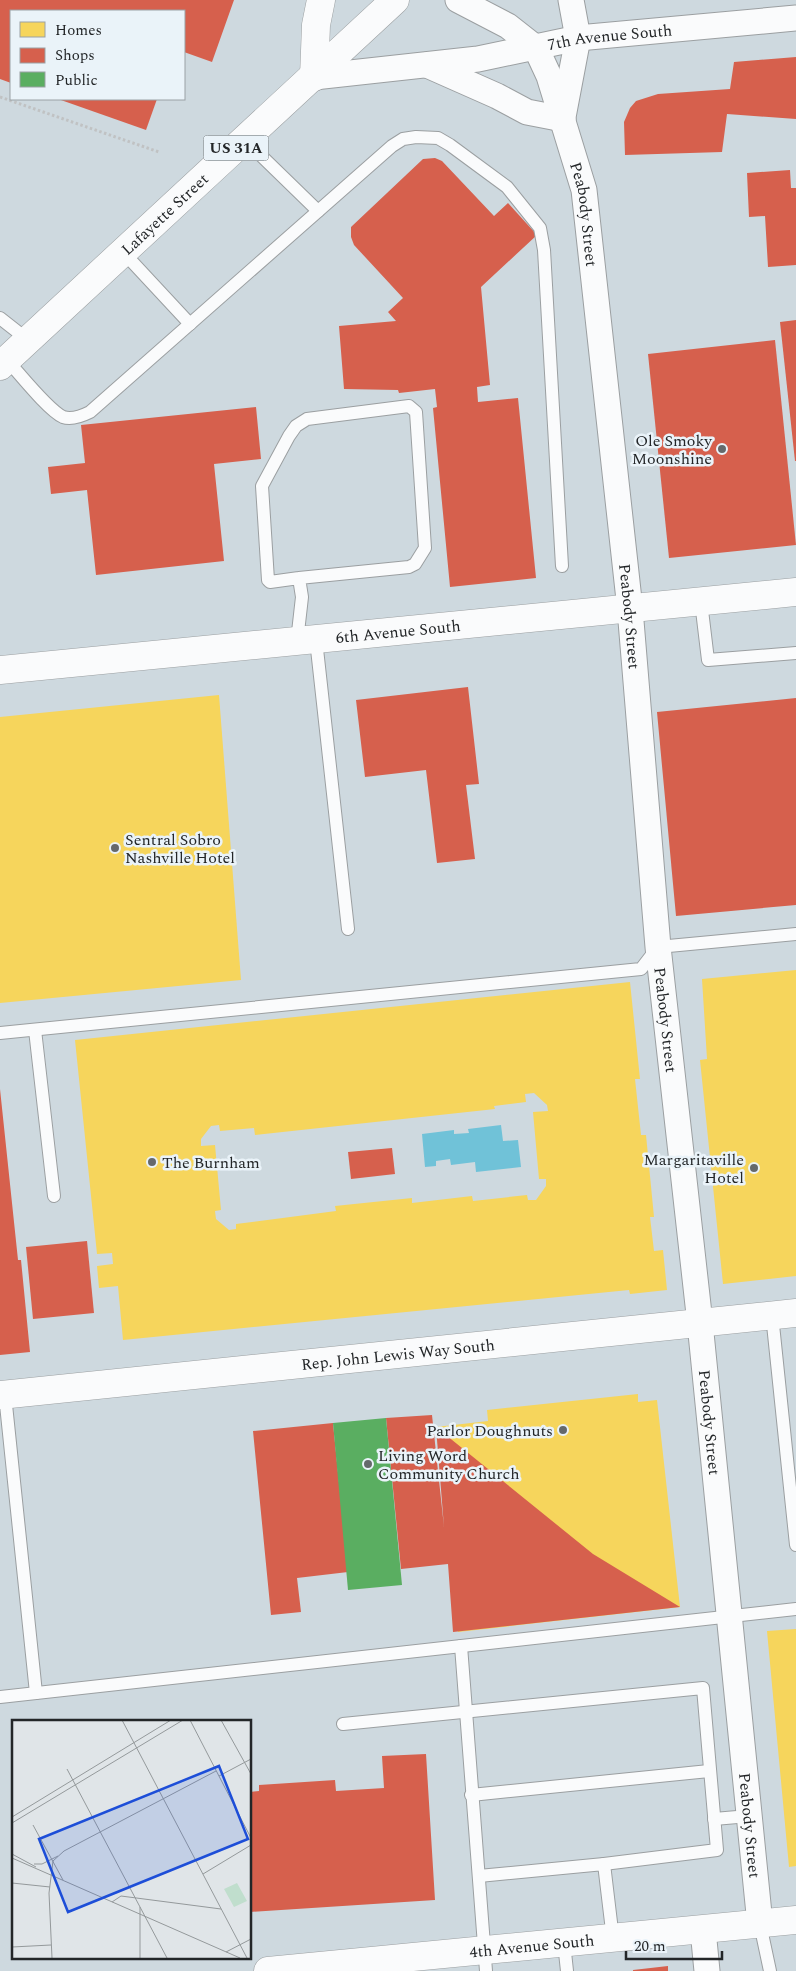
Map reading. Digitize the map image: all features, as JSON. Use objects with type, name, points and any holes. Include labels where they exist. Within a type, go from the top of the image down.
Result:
[{"type":"street","points":[[321,0],[316,25],[314,77],[424,64],[527,112],[563,119]]},
{"type":"street","name":"Lafayette Street","points":[[4,363],[314,77],[342,47],[395,0]]},
{"type":"street","name":"Peabody Street","points":[[458,0],[508,26],[536,48],[549,76],[584,190],[630,609],[658,947],[700,1323],[760,1924]]},
{"type":"street","name":"Peabody Street","points":[[563,119],[578,38],[571,0]]},
{"type":"street","name":"7th Avenue South","points":[[424,64],[478,59],[578,38],[796,18]]},
{"type":"street","name":"6th Avenue South","points":[[0,670],[796,592]]},
{"type":"street","name":"Rep. John Lewis Way South","points":[[3,1395],[784,1314]]},
{"type":"street","name":"4th Avenue South","points":[[268,1971],[486,1961],[564,1943],[796,1920]]},
{"type":"street","points":[[703,1930],[707,1971]]},
{"type":"lane","points":[[4,363],[58,413],[72,418],[90,412],[392,146],[403,139],[438,138],[507,187],[540,228],[544,250],[562,566]]},
{"type":"lane","points":[[245,140],[318,212]]},
{"type":"lane","points":[[123,252],[190,324]]},
{"type":"lane","points":[[0,318],[28,340]]},
{"type":"lane","points":[[409,406],[414,408],[416,412],[425,548],[415,564],[409,567],[299,578],[270,582],[268,580],[262,486],[288,436],[296,426],[307,419],[409,406]]},
{"type":"lane","points":[[299,578],[348,929]]},
{"type":"lane","points":[[701,602],[708,660],[796,653]]},
{"type":"lane","points":[[0,1033],[640,969],[658,947],[796,934]]},
{"type":"lane","points":[[35,1030],[54,1196]]},
{"type":"lane","points":[[784,1314],[796,1545]]},
{"type":"lane","points":[[3,1395],[36,1693]]},
{"type":"lane","points":[[0,1697],[796,1609]]},
{"type":"lane","points":[[461,1646],[471,1795],[486,1961]]},
{"type":"lane","points":[[343,1724],[703,1688],[717,1850],[604,1864],[479,1876]]},
{"type":"lane","points":[[471,1795],[709,1771]]},
{"type":"lane","points":[[714,1819],[749,1816]]},
{"type":"lane","points":[[604,1864],[612,1938]]},
{"type":"lane","points":[[760,1924],[770,1971]]},
{"type":"lane","points":[[564,1943],[567,1971]]},
{"type":"path","points":[[11,100],[159,152]]},
{"type":"shaded area","points":[[0,0],[796,0],[796,1971],[0,1971]]},
{"type":"water","points":[[501,1125],[503,1141],[518,1140],[521,1167],[476,1172],[475,1162],[451,1165],[450,1159],[436,1161],[436,1166],[425,1167],[422,1134],[454,1130],[454,1134],[469,1133],[468,1129]]},
{"type":"building: Homes","name":"Sentral Sobro Nashville Hotel","points":[[219,695],[241,980],[0,1003],[0,717]]},
{"type":"building: Homes","name":"Margaritaville Hotel","points":[[796,970],[796,1276],[723,1284],[700,1060],[707,1059],[702,979]]},
{"type":"building: Homes","name":"The Burnham","points":[[630,982],[640,1079],[635,1079],[641,1135],[646,1135],[654,1217],[650,1217],[654,1251],[663,1250],[667,1290],[630,1294],[629,1290],[123,1340],[118,1286],[99,1288],[97,1266],[113,1264],[112,1253],[97,1254],[75,1040]],"holes":[[[534,1093],[547,1105],[548,1111],[533,1112],[539,1179],[546,1179],[546,1186],[536,1200],[528,1200],[527,1195],[473,1201],[472,1196],[412,1203],[412,1198],[335,1206],[336,1211],[236,1224],[236,1229],[229,1230],[216,1219],[215,1211],[221,1210],[215,1145],[201,1146],[201,1139],[211,1126],[219,1125],[220,1131],[254,1128],[255,1135],[495,1109],[494,1106],[526,1102],[525,1094]]]},
{"type":"building: Homes","points":[[638,1394],[638,1402],[657,1400],[680,1607],[458,1632],[436,1427],[488,1421],[487,1410]]},
{"type":"building: Homes","points":[[796,1629],[796,1866],[789,1867],[767,1631]]},
{"type":"building: Shops","points":[[0,0],[234,0],[212,62],[185,52],[185,10],[10,10],[10,83],[0,79]]},
{"type":"building: Shops","points":[[796,57],[796,119],[727,114],[722,152],[625,155],[624,122],[630,108],[636,101],[658,94],[730,89],[734,62]]},
{"type":"building: Shops","points":[[61,100],[157,100],[146,130]]},
{"type":"building: Shops","points":[[435,158],[442,161],[494,216],[508,203],[537,235],[481,287],[490,385],[477,387],[478,402],[518,398],[536,578],[450,587],[433,408],[437,407],[435,389],[399,393],[398,390],[344,389],[339,326],[396,321],[388,312],[403,298],[354,245],[351,237],[351,227],[423,159]]},
{"type":"building: Shops","points":[[790,170],[791,188],[796,188],[796,265],[768,267],[765,216],[749,217],[747,173]]},
{"type":"building: Shops","points":[[796,320],[796,461],[795,461],[780,322]]},
{"type":"building: Shops","name":"Ole Smoky Moonshine","points":[[775,340],[796,545],[669,558],[648,354]]},
{"type":"building: Shops","points":[[256,407],[261,459],[214,464],[224,561],[96,575],[87,490],[51,494],[48,467],[85,463],[81,425]]},
{"type":"building: Shops","points":[[468,687],[479,784],[466,785],[475,859],[437,863],[426,770],[365,777],[356,700]]},
{"type":"building: Shops","points":[[796,698],[796,905],[676,916],[657,712]]},
{"type":"building: Shops","points":[[0,1089],[30,1352],[0,1355]]},
{"type":"building: Shops","points":[[392,1148],[395,1174],[351,1179],[348,1152]]},
{"type":"building: Shops","points":[[87,1241],[94,1313],[33,1319],[26,1247]]},
{"type":"building: Shops","points":[[432,1415],[444,1527],[436,1427],[593,1554],[680,1607],[453,1632],[448,1564],[401,1569],[386,1418]]},
{"type":"building: Shops","points":[[333,1423],[348,1572],[297,1578],[301,1612],[271,1615],[253,1431]]},
{"type":"building: Shops","points":[[426,1754],[435,1900],[251,1912],[251,1792],[259,1791],[259,1785],[335,1780],[336,1791],[384,1788],[382,1756]]},
{"type":"building: Shops","points":[[668,1966],[668,1971],[633,1971],[633,1970]]},
{"type":"building: Public","points":[[386,1418],[402,1585],[348,1590],[333,1423]]},
{"type":"place","name":"Ole Smoky Moonshine","points":[[722,449]]},
{"type":"place","name":"Sentral Sobro Nashville Hotel","points":[[115,848]]},
{"type":"place","name":"The Burnham","points":[[152,1162]]},
{"type":"place","name":"Margaritaville Hotel","points":[[754,1168]]},
{"type":"place","name":"Parlor Doughnuts","points":[[563,1430]]},
{"type":"place","name":"Living Word Community Church","points":[[368,1464]]}]
